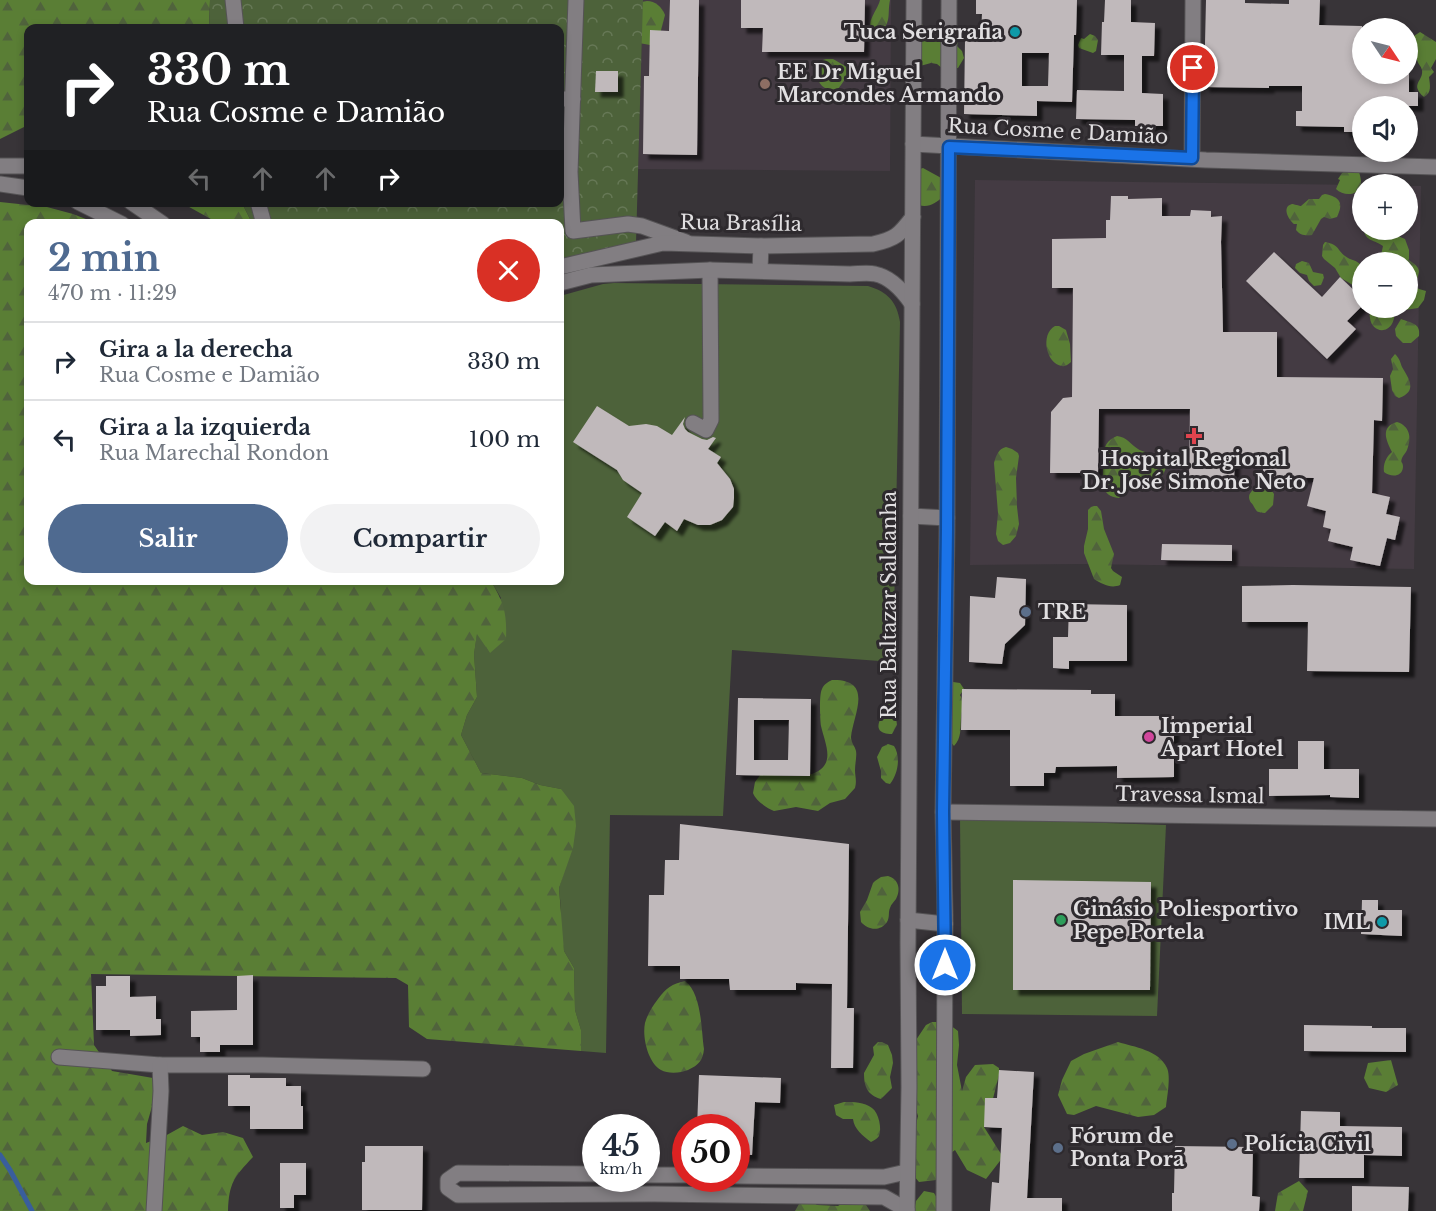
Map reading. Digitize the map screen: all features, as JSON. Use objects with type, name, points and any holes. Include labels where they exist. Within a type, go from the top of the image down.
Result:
[{"type":"main road","points":[[233,0],[236,24]]},
{"type":"main road","points":[[576,0],[566,99],[570,172],[566,233],[628,224],[642,226],[692,244]]},
{"type":"main road","name":"Rua Baltazar Saldanha","points":[[907,1211],[914,0]]},
{"type":"main road","points":[[944,1211],[943,812],[947,518],[949,0]]},
{"type":"main road","points":[[1192,158],[1193,0]]},
{"type":"main road","name":"Rua Cosme e Damião","points":[[913,144],[1206,160],[1436,166]]},
{"type":"main road","points":[[0,166],[24,166]]},
{"type":"main road","points":[[0,184],[24,187]]},
{"type":"main road","points":[[88,207],[112,219]]},
{"type":"main road","points":[[138,207],[156,219]]},
{"type":"main road","name":"Rua Brasília","points":[[564,266],[663,243],[761,246],[873,244],[889,241],[898,236],[913,217]]},
{"type":"main road","points":[[760,270],[761,246]]},
{"type":"main road","points":[[564,282],[591,276],[710,270],[875,274],[891,281],[903,291],[912,304]]},
{"type":"main road","points":[[693,423],[706,429],[711,420],[710,270]]},
{"type":"main road","points":[[911,516],[947,518]]},
{"type":"main road","name":"Travessa Ismal","points":[[943,812],[1436,819]]},
{"type":"main road","points":[[908,920],[945,924]]},
{"type":"main road","points":[[59,1057],[160,1065],[423,1069]]},
{"type":"main road","points":[[154,1211],[161,1091],[160,1065]]},
{"type":"main road","points":[[750,1176],[884,1177],[906,1172]]},
{"type":"main road","points":[[582,1174],[459,1173],[448,1180],[448,1188],[458,1195],[654,1194],[884,1197],[907,1211]]},
{"type":"shaded area","name":"EE Dr Miguel Marcondes Armando","points":[[643,0],[891,0],[890,171],[638,169]]},
{"type":"shaded area","name":"Hospital Regional Dr. José Simone Neto","points":[[975,180],[1352,185],[1352,240],[1418,240],[1418,186],[1421,186],[1414,569],[1083,564],[970,565]]},
{"type":"green space","points":[[0,0],[210,0],[209,24],[24,24],[24,127],[0,139]]},
{"type":"green space","points":[[210,0],[643,0],[636,242],[564,261],[564,219],[250,219],[244,207],[564,207],[564,24],[209,24]]},
{"type":"green space","points":[[880,0],[890,0],[887,24],[878,35],[873,31],[870,23]]},
{"type":"green space","points":[[647,1],[658,5],[665,15],[660,34],[650,45],[639,43],[636,3]]},
{"type":"green space","points":[[919,20],[926,39],[930,41],[936,39],[941,26],[955,24],[961,28],[957,46],[964,58],[958,68],[943,69],[931,63],[920,66],[904,31],[909,21]]},
{"type":"green space","points":[[1420,32],[1436,42],[1436,59],[1431,68],[1434,72],[1429,77],[1429,91],[1424,97],[1417,86],[1422,74],[1418,62],[1418,33]]},
{"type":"green space","points":[[1090,34],[1098,40],[1096,51],[1093,53],[1079,48],[1078,45],[1081,38],[1084,39]]},
{"type":"green space","points":[[826,59],[833,59],[847,67],[844,81],[838,89],[825,88],[817,79],[815,71],[817,64]]},
{"type":"green space","points":[[1351,167],[1359,172],[1359,174],[1352,174],[1352,194],[1339,192],[1336,189],[1342,173]]},
{"type":"green space","points":[[923,168],[943,179],[943,196],[935,203],[926,206],[919,205],[920,169]]},
{"type":"green space","points":[[1325,194],[1339,201],[1340,208],[1337,217],[1321,219],[1312,235],[1299,233],[1296,230],[1297,224],[1294,224],[1288,217],[1287,208],[1292,204],[1301,206],[1309,199],[1319,199]]},
{"type":"green space","points":[[0,202],[24,205],[24,207],[47,207],[86,219],[24,219],[24,585],[493,585],[504,608],[506,639],[490,653],[477,634],[474,654],[477,697],[467,715],[461,735],[481,773],[522,778],[540,785],[561,789],[574,806],[576,826],[573,848],[559,888],[564,951],[574,968],[575,1010],[581,1030],[581,1051],[427,1039],[409,1027],[408,985],[396,978],[91,974],[94,1045],[112,1071],[153,1078],[153,1103],[147,1124],[146,1143],[183,1126],[202,1135],[223,1132],[243,1138],[253,1157],[241,1170],[231,1187],[228,1211],[0,1211]]},
{"type":"green space","points":[[189,207],[244,207],[250,219],[211,219]]},
{"type":"green space","points":[[1372,240],[1405,240],[1409,252],[1382,252],[1383,246]]},
{"type":"green space","points":[[1325,242],[1336,246],[1352,260],[1352,285],[1341,278],[1335,268],[1324,259],[1323,245]]},
{"type":"green space","points":[[1302,261],[1309,263],[1313,272],[1323,274],[1321,285],[1314,286],[1307,275],[1295,268],[1296,264]]},
{"type":"green space","points":[[603,284],[868,286],[881,291],[894,303],[900,322],[893,662],[732,650],[723,816],[610,815],[606,1053],[581,1051],[581,1030],[575,1010],[574,968],[564,951],[561,930],[559,888],[565,868],[561,789],[540,785],[522,778],[481,773],[461,735],[467,715],[477,697],[474,654],[477,633],[501,598],[493,585],[564,585],[564,295]]},
{"type":"green space","points":[[1418,288],[1426,291],[1424,300],[1418,308]]},
{"type":"green space","points":[[1370,318],[1394,318],[1389,328],[1384,330],[1375,328]]},
{"type":"green space","points":[[1401,319],[1418,328],[1419,336],[1411,343],[1403,343],[1396,336],[1395,329]]},
{"type":"green space","points":[[1055,326],[1066,330],[1070,344],[1071,362],[1065,366],[1056,364],[1052,360],[1047,348],[1048,335]]},
{"type":"green space","points":[[1395,354],[1410,384],[1408,392],[1399,398],[1392,390],[1390,376],[1393,369],[1391,359]]},
{"type":"green space","points":[[1397,422],[1407,429],[1409,441],[1401,460],[1402,471],[1392,476],[1384,472],[1385,461],[1392,452],[1386,431],[1388,427]]},
{"type":"green space","points":[[1117,436],[1126,439],[1138,449],[1160,458],[1166,465],[1160,479],[1131,485],[1119,498],[1108,494],[1104,488],[1103,478],[1104,449],[1108,442]]},
{"type":"green space","points":[[1006,447],[1018,453],[1019,456],[1016,478],[1019,524],[1016,536],[1010,543],[1003,545],[998,541],[996,534],[998,513],[994,463],[999,451]]},
{"type":"green space","points":[[1261,485],[1270,488],[1274,494],[1273,505],[1265,513],[1257,511],[1249,498],[1252,491]]},
{"type":"green space","points":[[1094,506],[1101,511],[1104,529],[1114,554],[1111,568],[1122,577],[1120,585],[1117,586],[1107,585],[1094,579],[1084,553],[1088,510]]},
{"type":"green space","points":[[832,680],[845,681],[853,685],[857,692],[857,709],[851,737],[856,753],[855,788],[845,799],[830,803],[818,811],[796,807],[774,811],[754,796],[755,782],[761,774],[807,775],[820,770],[825,765],[827,747],[821,726],[820,696],[824,686]]},
{"type":"green space","points":[[960,683],[964,689],[960,695],[963,703],[960,733],[954,746],[950,741],[950,684]]},
{"type":"green space","points":[[890,700],[897,707],[897,725],[892,734],[880,730],[881,718],[878,711],[882,704]]},
{"type":"green space","points":[[888,744],[894,746],[898,760],[897,770],[890,784],[881,778],[877,757],[882,747]]},
{"type":"green space","name":"Ginásio Poliesportivo Pepe Portela","points":[[960,818],[1166,825],[1157,1016],[962,1014]]},
{"type":"green space","points":[[888,876],[897,882],[898,896],[890,907],[887,922],[878,929],[870,928],[861,922],[860,912],[873,883],[881,877]]},
{"type":"green space","points":[[685,981],[691,987],[698,1003],[704,1049],[700,1062],[692,1068],[682,1072],[667,1072],[656,1067],[649,1056],[645,1042],[645,1023],[652,1007],[664,992],[673,985]]},
{"type":"green space","points":[[932,1022],[946,1022],[958,1031],[957,1065],[962,1091],[966,1077],[975,1065],[993,1064],[999,1068],[987,1125],[984,1127],[1003,1157],[986,1179],[967,1170],[955,1150],[942,1160],[940,1174],[936,1180],[919,1182],[914,1176],[911,1145],[918,1116],[909,1087],[911,1062],[916,1040],[926,1025]]},
{"type":"green space","points":[[878,1042],[888,1045],[893,1063],[890,1077],[892,1088],[881,1099],[869,1092],[864,1078],[864,1073],[874,1055],[873,1047]]},
{"type":"green space","points":[[1118,1042],[1146,1050],[1163,1062],[1169,1076],[1166,1107],[1154,1115],[1138,1117],[1096,1106],[1074,1115],[1067,1114],[1058,1095],[1071,1061]]},
{"type":"green space","points":[[1391,1060],[1398,1085],[1386,1092],[1369,1088],[1364,1078],[1368,1063]]},
{"type":"green space","points":[[844,1102],[862,1103],[874,1110],[880,1125],[877,1138],[871,1142],[857,1129],[853,1119],[843,1119],[836,1115],[834,1105]]},
{"type":"green space","points":[[1299,1181],[1308,1191],[1303,1211],[1275,1211],[1278,1193]]},
{"type":"green space","points":[[924,1191],[934,1193],[941,1205],[937,1211],[914,1211],[916,1201]]},
{"type":"green space","points":[[804,1201],[811,1201],[817,1205],[838,1206],[844,1202],[864,1202],[870,1211],[795,1211]]},
{"type":"building","points":[[670,0],[699,0],[697,155],[643,154],[644,76],[649,76],[650,30],[669,31]]},
{"type":"building","points":[[741,0],[865,0],[864,52],[762,52],[763,28],[741,28]]},
{"type":"building","points":[[976,0],[1077,0],[1072,102],[1037,101],[1037,116],[964,114],[965,40],[981,40],[982,14],[976,14]],"holes":[[[1022,53],[1049,53],[1048,86],[1022,86]]]},
{"type":"building","points":[[1105,0],[1131,0],[1131,22],[1155,23],[1154,56],[1142,56],[1142,93],[1163,94],[1163,126],[1135,126],[1135,120],[1076,119],[1077,90],[1124,91],[1124,55],[1101,55]]},
{"type":"building","points":[[1206,0],[1245,0],[1245,3],[1289,4],[1289,0],[1320,0],[1319,25],[1352,26],[1352,84],[1409,84],[1409,92],[1418,92],[1418,96],[1352,96],[1352,132],[1344,132],[1344,127],[1296,126],[1296,111],[1302,111],[1302,86],[1204,87]]},
{"type":"building","points":[[596,71],[618,71],[618,92],[595,92]]},
{"type":"building","points":[[1111,196],[1128,196],[1128,199],[1162,198],[1162,216],[1190,216],[1191,210],[1211,211],[1211,217],[1222,216],[1223,332],[1277,332],[1277,377],[1383,378],[1382,421],[1374,420],[1372,493],[1390,497],[1386,514],[1400,517],[1395,540],[1387,538],[1380,566],[1350,560],[1353,547],[1328,541],[1331,529],[1323,527],[1326,511],[1307,506],[1314,478],[1263,477],[1263,455],[1235,455],[1234,479],[1189,478],[1190,409],[1099,409],[1098,473],[1050,473],[1051,412],[1063,398],[1072,397],[1073,288],[1052,288],[1052,239],[1106,238],[1106,220],[1110,220]]},
{"type":"building","points":[[1274,252],[1322,297],[1340,277],[1352,288],[1352,316],[1347,321],[1356,329],[1327,359],[1246,281]]},
{"type":"building","points":[[597,406],[629,426],[646,424],[657,426],[672,435],[685,417],[683,424],[688,432],[702,439],[716,438],[708,449],[721,457],[717,463],[730,479],[734,489],[733,507],[722,520],[710,525],[698,525],[684,519],[677,531],[665,522],[655,536],[627,517],[642,493],[623,480],[617,470],[573,442]]},
{"type":"building","points":[[1162,544],[1232,545],[1232,561],[1161,560]]},
{"type":"building","points":[[997,577],[1026,579],[1025,625],[1005,644],[1002,664],[969,662],[970,596],[995,598]]},
{"type":"building","points":[[1242,586],[1411,587],[1409,672],[1307,671],[1308,622],[1242,622]]},
{"type":"building","points":[[1069,604],[1127,605],[1127,661],[1069,661],[1069,669],[1053,668],[1053,637],[1068,637]]},
{"type":"building","points":[[962,689],[1091,690],[1091,694],[1115,694],[1115,716],[1174,716],[1174,777],[1117,778],[1117,766],[1056,767],[1055,773],[1044,773],[1044,786],[1010,786],[1010,730],[961,730]]},
{"type":"building","points":[[738,698],[811,699],[810,776],[736,775]],"holes":[[[754,720],[789,720],[788,760],[754,760]]]},
{"type":"building","points":[[1298,741],[1324,741],[1324,769],[1359,769],[1359,798],[1330,797],[1330,795],[1269,796],[1269,769],[1298,769]]},
{"type":"building","points":[[680,824],[849,844],[847,1008],[854,1008],[853,1068],[831,1068],[832,984],[796,983],[796,990],[730,990],[729,979],[680,979],[680,966],[648,966],[649,895],[664,895],[665,860],[679,860]]},
{"type":"building","points":[[1013,880],[1151,882],[1150,990],[1013,990]]},
{"type":"building","name":"IML","points":[[1362,900],[1378,900],[1378,910],[1402,910],[1402,936],[1361,934]]},
{"type":"building","points":[[253,975],[253,1045],[220,1045],[220,1052],[200,1052],[200,1037],[191,1037],[191,1011],[237,1010],[237,976]]},
{"type":"building","points":[[106,976],[130,976],[130,997],[156,996],[156,1019],[161,1019],[161,1035],[130,1036],[130,1030],[96,1030],[96,986],[106,986]]},
{"type":"building","points":[[1304,1025],[1406,1028],[1406,1052],[1304,1051]]},
{"type":"building","points":[[999,1070],[1034,1072],[1027,1198],[1062,1198],[1062,1211],[990,1211],[992,1182],[999,1183],[1002,1128],[984,1127],[985,1098],[997,1098]]},
{"type":"building","points":[[228,1075],[250,1075],[250,1078],[286,1078],[286,1086],[301,1086],[303,1129],[250,1129],[250,1106],[228,1106]]},
{"type":"building","points":[[699,1075],[781,1078],[780,1103],[755,1102],[752,1155],[750,1155],[750,1114],[698,1114]]},
{"type":"building","points":[[1301,1111],[1340,1112],[1340,1126],[1402,1127],[1402,1156],[1364,1155],[1364,1178],[1299,1178]]},
{"type":"building","points":[[365,1146],[423,1146],[422,1210],[362,1210],[362,1162],[365,1162]]},
{"type":"building","points":[[1175,1146],[1253,1147],[1252,1196],[1260,1197],[1259,1211],[1172,1211]]},
{"type":"building","points":[[280,1163],[306,1163],[306,1195],[294,1195],[294,1208],[280,1208]]},
{"type":"building","points":[[1352,1186],[1409,1187],[1408,1211],[1352,1211]]},
{"type":"waterway","points":[[0,1155],[32,1211]]},
{"type":"place","name":"Tuca Serigrafia","points":[[1015,32]]},
{"type":"place","name":"EE Dr Miguel Marcondes Armando","points":[[765,84]]},
{"type":"place","name":"Hospital Regional Dr. José Simone Neto","points":[[1194,436]]},
{"type":"place","name":"TRE","points":[[1026,612]]},
{"type":"place","name":"Imperial Apart Hotel","points":[[1149,737]]},
{"type":"place","name":"Ginásio Poliesportivo Pepe Portela","points":[[1061,920]]},
{"type":"place","name":"IML","points":[[1382,922]]},
{"type":"place","name":"Polícia Civil","points":[[1232,1144]]},
{"type":"place","name":"Fórum de Ponta Porã","points":[[1058,1148]]},
{"type":"route","points":[[945,965],[943,812],[949,147],[1192,158],[1193,68]]}]
